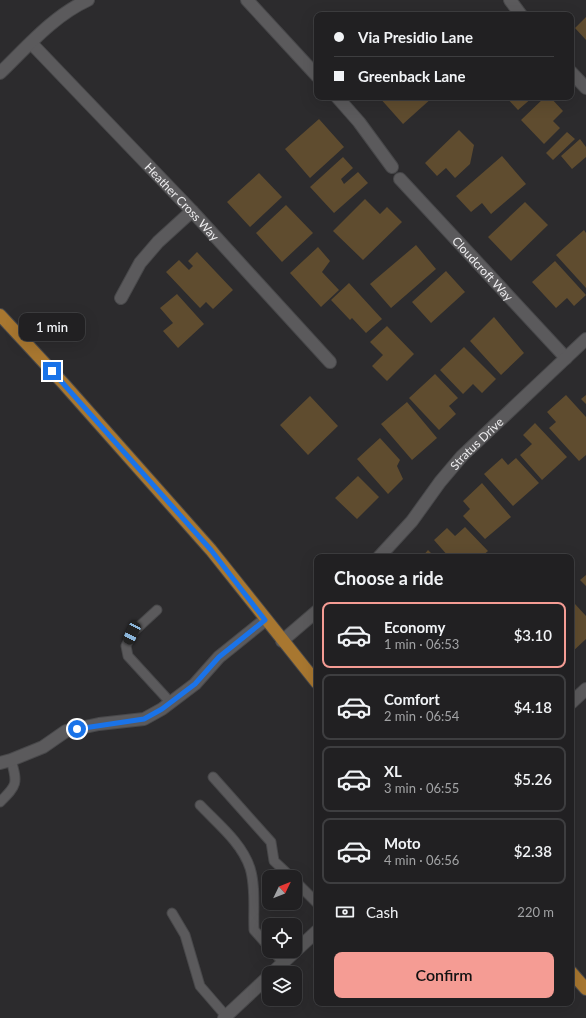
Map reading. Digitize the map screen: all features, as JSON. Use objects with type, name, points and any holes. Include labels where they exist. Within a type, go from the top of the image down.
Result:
[{"type":"main road","points":[[0,315],[63,382],[211,550],[265,620],[314,679]]},
{"type":"main road","points":[[574,975],[586,989]]},
{"type":"street","points":[[0,73],[62,15],[88,0]]},
{"type":"street","points":[[247,0],[314,73]]},
{"type":"street","points":[[510,0],[519,12]]},
{"type":"street","name":"Heather Cross Way","points":[[31,43],[192,211],[330,362]]},
{"type":"street","points":[[574,75],[586,88]]},
{"type":"street","points":[[339,100],[359,122],[392,167]]},
{"type":"street","name":"Cloudcroft Way","points":[[400,179],[566,358]]},
{"type":"street","points":[[120,298],[140,263],[158,242],[192,211]]},
{"type":"street","name":"Stratus Drive","points":[[382,554],[412,521],[440,482],[462,456],[586,339]]},
{"type":"street","points":[[282,641],[314,614]]},
{"type":"street","points":[[5,761],[43,747],[66,731],[99,724],[144,719],[171,703],[195,684],[219,657],[265,620]]},
{"type":"street","points":[[574,700],[586,689]]},
{"type":"street","points":[[279,966],[314,934]]},
{"type":"street","points":[[225,1017],[262,983]]},
{"type":"lane","points":[[157,610],[132,633],[126,646],[128,656],[171,703]]},
{"type":"lane","points":[[0,802],[13,789],[16,781],[5,761]]},
{"type":"lane","points":[[213,776],[270,842],[274,860],[284,870]]},
{"type":"lane","points":[[200,805],[242,850],[250,869],[253,886],[254,930],[262,939]]},
{"type":"lane","points":[[302,888],[314,900]]},
{"type":"lane","points":[[172,913],[185,935],[200,986],[225,1017]]},
{"type":"lane","points":[[279,958],[283,962]]},
{"type":"building","points":[[586,17],[586,40],[575,28]]},
{"type":"building","points":[[382,100],[430,100],[403,124]]},
{"type":"building","points":[[509,100],[530,100],[518,110]]},
{"type":"building","points":[[542,100],[553,100],[563,111],[553,121],[560,128],[544,144],[521,120]]},
{"type":"building","points":[[319,119],[344,147],[310,178],[285,149]]},
{"type":"building","points":[[459,130],[474,145],[470,164],[455,178],[446,168],[437,176],[425,163]]},
{"type":"building","points":[[567,132],[575,139],[553,160],[546,153]]},
{"type":"building","points":[[580,139],[586,147],[586,157],[572,169],[561,156]]},
{"type":"building","points":[[502,156],[526,184],[491,214],[482,203],[471,212],[456,196]]},
{"type":"building","points":[[343,157],[353,168],[341,179],[344,184],[358,172],[368,183],[334,213],[310,187]]},
{"type":"building","points":[[259,173],[282,197],[250,227],[227,202]]},
{"type":"building","points":[[365,199],[380,214],[387,207],[402,222],[363,260],[333,231]]},
{"type":"building","points":[[525,202],[548,225],[511,261],[488,237]]},
{"type":"building","points":[[286,205],[313,233],[282,262],[256,233]]},
{"type":"building","points":[[584,230],[586,233],[586,288],[556,255]]},
{"type":"building","points":[[416,245],[436,269],[391,308],[370,284]]},
{"type":"building","points":[[318,247],[330,261],[322,272],[339,290],[321,307],[290,273]]},
{"type":"building","points":[[197,252],[233,290],[213,309],[206,302],[200,308],[166,272],[179,260],[189,270],[193,266],[188,261]]},
{"type":"building","points":[[555,261],[586,295],[574,306],[567,298],[556,308],[532,282]]},
{"type":"building","points":[[446,271],[465,292],[431,323],[412,302]]},
{"type":"building","points":[[349,283],[382,319],[366,333],[352,318],[350,320],[331,300]]},
{"type":"building","points":[[177,294],[204,324],[178,348],[163,331],[173,323],[160,308]]},
{"type":"building","points":[[494,317],[524,353],[501,375],[470,341]]},
{"type":"building","points":[[387,326],[414,354],[387,381],[372,366],[383,355],[370,342]]},
{"type":"building","points":[[464,347],[496,379],[482,393],[473,384],[463,394],[440,370]]},
{"type":"building","points":[[435,374],[458,398],[449,406],[456,414],[439,430],[409,398]]},
{"type":"building","points":[[566,395],[586,417],[586,455],[579,461],[549,428],[556,422],[547,412]]},
{"type":"building","points":[[586,395],[586,404],[581,399]]},
{"type":"building","points":[[310,396],[338,426],[308,455],[280,425]]},
{"type":"building","points":[[407,402],[437,438],[412,460],[381,424]]},
{"type":"building","points":[[535,423],[567,457],[542,480],[520,455],[532,444],[523,435]]},
{"type":"building","points":[[380,438],[400,460],[397,466],[403,479],[388,494],[357,459]]},
{"type":"building","points":[[502,458],[508,465],[516,458],[539,483],[513,506],[484,474]]},
{"type":"building","points":[[358,476],[379,497],[357,519],[335,498]]},
{"type":"building","points":[[482,483],[511,517],[485,539],[463,516],[470,509],[463,501]]},
{"type":"building","points":[[465,527],[488,551],[484,554],[446,554],[434,540],[447,528],[455,536]]},
{"type":"building","points":[[428,550],[432,554],[425,554]]},
{"type":"building","points":[[586,575],[586,586],[580,580]]},
{"type":"building","points":[[575,604],[586,616],[586,639],[574,650]]},
{"type":"route","points":[[52,371],[211,550],[265,620],[219,657],[195,684],[162,709],[144,719],[99,724],[77,729]]}]
